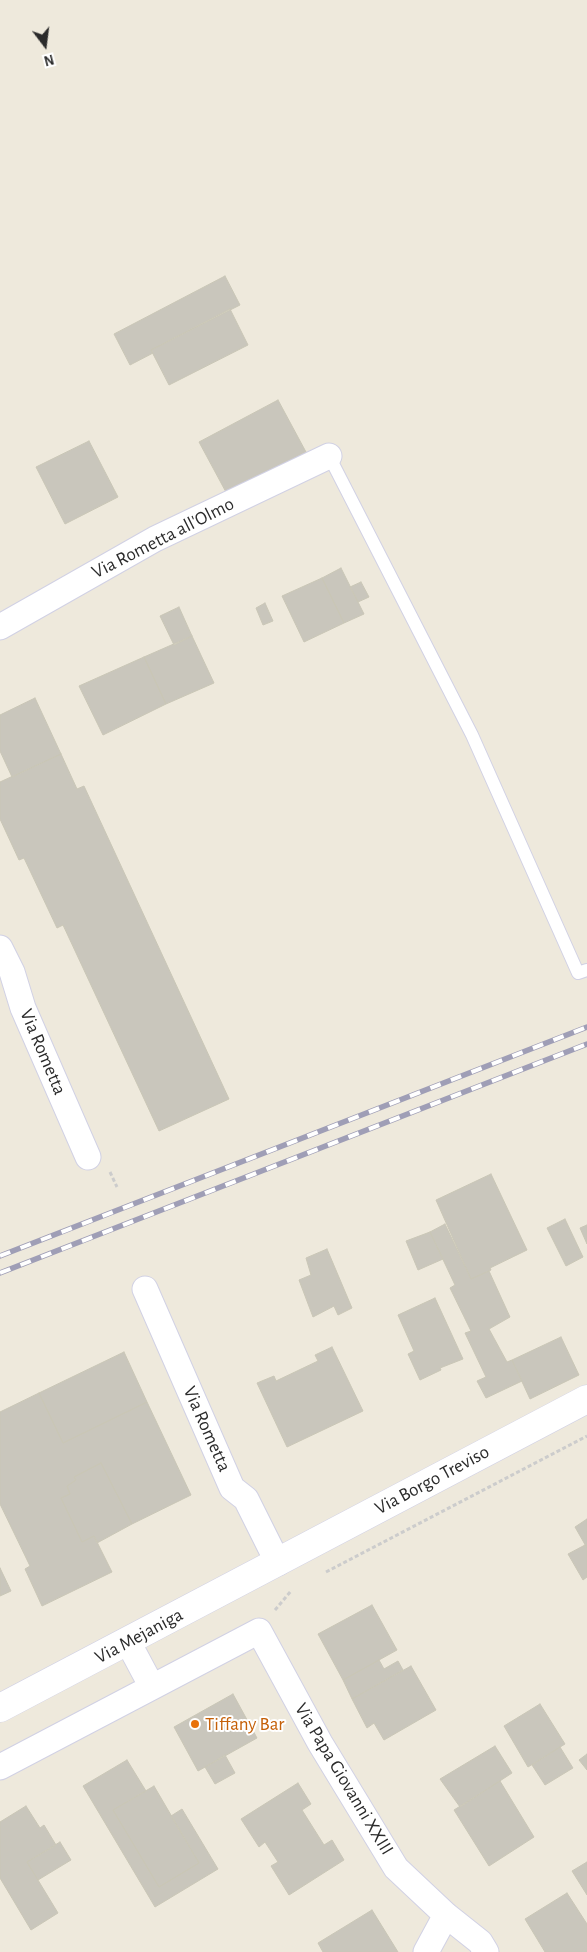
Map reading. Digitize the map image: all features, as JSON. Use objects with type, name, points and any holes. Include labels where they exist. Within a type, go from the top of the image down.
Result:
[{"type":"street","name":"Via Rometta all'Olmo","points":[[0,628],[155,539],[329,456]]},
{"type":"street","name":"Via Rometta","points":[[0,948],[6,974],[23,1008],[88,1157]]},
{"type":"street","name":"Via Rometta","points":[[145,1289],[232,1488],[246,1499],[278,1563]]},
{"type":"street","name":"Via Borgo Treviso","points":[[278,1563],[587,1398]]},
{"type":"street","name":"Via Mejaniga","points":[[0,1708],[278,1563]]},
{"type":"street","name":"Via Papa Giovanni XXIII","points":[[152,1687],[259,1631],[320,1743],[396,1868],[446,1915],[480,1942],[486,1952]]},
{"type":"street","points":[[0,1767],[152,1687],[128,1642]]},
{"type":"street","points":[[426,1952],[446,1915]]},
{"type":"lane","points":[[329,456],[472,735],[578,973],[587,970]]},
{"type":"path","points":[[317,1577],[587,1436]]},
{"type":"path","points":[[290,1591],[299,1586]]},
{"type":"building","points":[[225,276],[240,305],[151,350],[153,353],[130,365],[114,334]]},
{"type":"building","points":[[230,309],[248,345],[169,385],[151,350]]},
{"type":"building","points":[[278,400],[306,452],[227,494],[199,442]]},
{"type":"building","points":[[89,441],[118,497],[65,524],[36,467]]},
{"type":"building","points":[[341,568],[364,614],[344,623],[322,578]]},
{"type":"building","points":[[322,578],[344,623],[304,642],[282,596]]},
{"type":"building","points":[[361,582],[369,597],[358,602],[350,587]]},
{"type":"building","points":[[265,603],[273,621],[263,625],[256,608]]},
{"type":"building","points":[[179,607],[192,636],[174,645],[160,616]]},
{"type":"building","points":[[192,636],[214,683],[166,704],[144,657]]},
{"type":"building","points":[[144,657],[166,704],[103,735],[79,686]]},
{"type":"building","points":[[35,698],[61,754],[12,777],[0,751],[0,715]]},
{"type":"building","points":[[61,754],[77,789],[84,786],[229,1099],[159,1131],[63,925],[57,928],[24,858],[19,860],[0,819],[0,782]]},
{"type":"building","points":[[491,1174],[527,1250],[471,1279],[436,1200]]},
{"type":"building","points":[[565,1219],[583,1257],[566,1266],[547,1228]]},
{"type":"building","points":[[445,1224],[471,1279],[489,1271],[510,1317],[489,1329],[507,1362],[512,1360],[522,1381],[486,1398],[477,1381],[486,1377],[465,1333],[471,1331],[450,1288],[455,1285],[430,1232]]},
{"type":"building","points":[[587,1225],[587,1244],[580,1228]]},
{"type":"building","points":[[430,1232],[443,1259],[418,1270],[406,1241]]},
{"type":"building","points":[[327,1249],[352,1308],[338,1315],[334,1306],[313,1317],[299,1280],[311,1275],[306,1258]]},
{"type":"building","points":[[435,1298],[463,1359],[440,1368],[441,1370],[420,1380],[408,1354],[414,1351],[398,1315]]},
{"type":"building","points":[[561,1337],[579,1375],[530,1399],[512,1360]]},
{"type":"building","points":[[332,1347],[363,1411],[287,1447],[257,1383],[274,1376],[276,1381],[318,1361],[315,1355]]},
{"type":"building","points":[[124,1352],[147,1402],[63,1443],[39,1393]]},
{"type":"building","points":[[39,1393],[63,1443],[147,1402],[191,1495],[132,1524],[101,1463],[74,1477],[76,1480],[67,1486],[70,1494],[61,1498],[82,1542],[94,1536],[112,1572],[42,1606],[25,1569],[30,1566],[0,1504],[0,1412]]},
{"type":"building","points":[[101,1463],[132,1524],[97,1543],[94,1536],[82,1542],[61,1498],[70,1494],[67,1486],[76,1480],[74,1477]]},
{"type":"building","points":[[587,1519],[587,1548],[575,1527]]},
{"type":"building","points":[[585,1545],[587,1548],[587,1577],[583,1580],[568,1554]]},
{"type":"building","points":[[0,1568],[11,1591],[0,1596]]},
{"type":"building","points":[[372,1605],[397,1650],[343,1680],[318,1634]]},
{"type":"building","points":[[379,1660],[384,1669],[398,1661],[403,1670],[352,1699],[343,1680]]},
{"type":"building","points":[[411,1666],[436,1710],[384,1740],[374,1723],[367,1728],[352,1699]]},
{"type":"building","points":[[233,1694],[257,1738],[198,1771],[174,1727]]},
{"type":"building","points":[[540,1704],[565,1744],[528,1767],[504,1726]]},
{"type":"building","points":[[495,1746],[512,1773],[460,1807],[440,1779]]},
{"type":"building","points":[[560,1747],[573,1768],[545,1785],[532,1765]]},
{"type":"building","points":[[587,1754],[587,1770],[579,1760]]},
{"type":"building","points":[[225,1755],[235,1773],[215,1784],[205,1767]]},
{"type":"building","points":[[127,1760],[146,1791],[113,1810],[159,1887],[199,1863],[171,1816],[182,1809],[218,1869],[155,1907],[83,1786]]},
{"type":"building","points":[[500,1781],[534,1837],[489,1866],[454,1810]]},
{"type":"building","points":[[298,1783],[311,1804],[302,1810],[324,1845],[332,1840],[344,1860],[289,1895],[271,1866],[278,1862],[265,1842],[259,1847],[241,1819]]},
{"type":"building","points":[[154,1786],[199,1863],[159,1887],[113,1810]]},
{"type":"building","points":[[26,1806],[40,1828],[44,1825],[56,1845],[27,1862],[58,1913],[31,1930],[0,1878],[0,1822]]},
{"type":"building","points":[[60,1842],[71,1860],[38,1880],[27,1862]]},
{"type":"building","points":[[587,1862],[587,1895],[572,1871]]},
{"type":"building","points":[[567,1893],[587,1924],[587,1952],[545,1952],[525,1919]]},
{"type":"building","points":[[372,1910],[398,1952],[323,1952],[318,1943]]},
{"type":"railway","points":[[0,1256],[587,1027]]},
{"type":"railway","points":[[0,1273],[587,1044]]},
{"type":"place","name":"Tiffany Bar","points":[[195,1724]]}]
